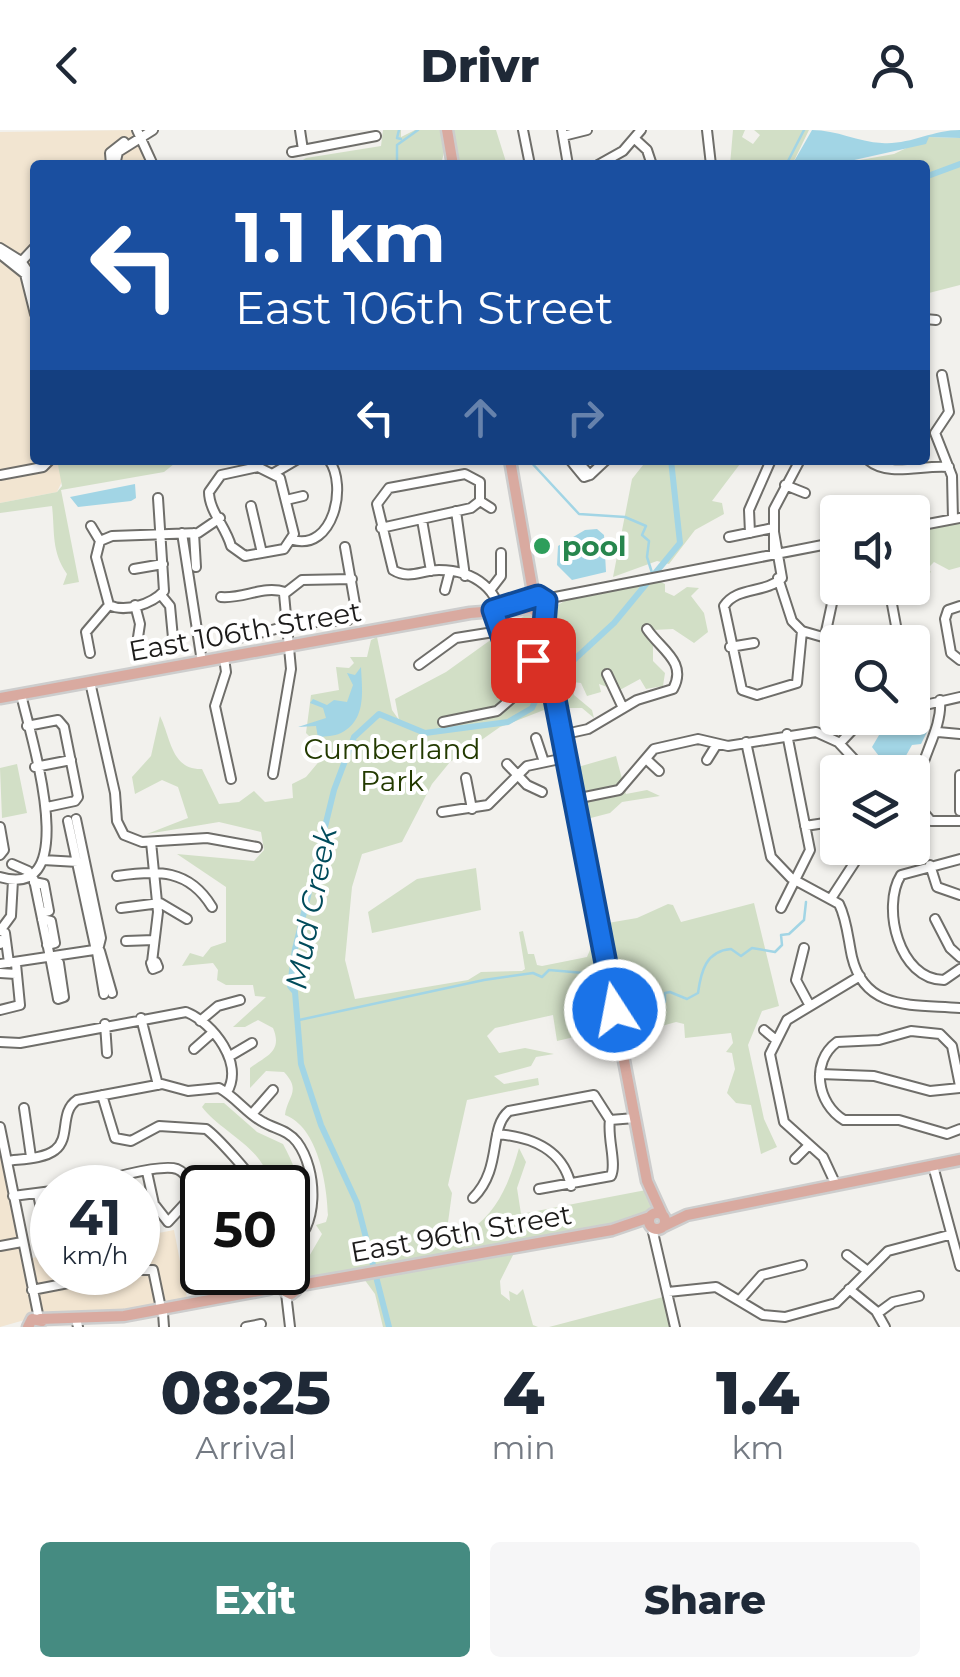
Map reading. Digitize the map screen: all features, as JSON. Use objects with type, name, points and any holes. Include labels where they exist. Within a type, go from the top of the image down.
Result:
[{"type":"main road","points":[[447,130],[453,160]]},
{"type":"main road","points":[[511,465],[657,1220]]},
{"type":"main road","name":"East 106th Street","points":[[0,698],[539,604]]},
{"type":"main road","name":"East 96th Street","points":[[310,1285],[960,1160]]},
{"type":"main road","name":"East 96th Street","points":[[16,1327],[38,1321],[162,1312],[234,1295]]},
{"type":"main road","points":[[228,1302],[241,1295]]},
{"type":"main road","name":"East 96th Street","points":[[38,1321],[78,1325],[261,1295]]},
{"type":"street","points":[[113,160],[112,150],[153,130]]},
{"type":"street","points":[[300,130],[303,150]]},
{"type":"street","points":[[328,130],[330,144]]},
{"type":"street","points":[[523,130],[529,160]]},
{"type":"street","points":[[567,160],[563,133],[587,130]]},
{"type":"street","points":[[614,160],[642,130]]},
{"type":"street","points":[[707,130],[710,160]]},
{"type":"street","points":[[141,133],[153,160]]},
{"type":"street","points":[[292,152],[369,134]]},
{"type":"street","points":[[635,139],[647,150],[650,160]]},
{"type":"street","points":[[0,251],[30,276]]},
{"type":"street","points":[[19,263],[30,252]]},
{"type":"street","points":[[19,263],[30,287]]},
{"type":"street","points":[[930,320],[936,320]]},
{"type":"street","points":[[930,523],[956,518],[950,472],[936,433],[949,412],[942,375]]},
{"type":"street","points":[[0,475],[44,465]]},
{"type":"street","points":[[287,465],[274,472],[254,468],[218,476],[208,496],[236,552],[284,549],[293,540]]},
{"type":"street","points":[[293,540],[306,542],[318,536],[339,502],[332,465]]},
{"type":"street","points":[[579,465],[590,475],[601,465]]},
{"type":"street","points":[[750,532],[749,510],[769,465]]},
{"type":"street","points":[[797,465],[785,484],[773,529],[778,582],[785,591],[793,622],[802,630],[820,634]]},
{"type":"street","points":[[881,465],[894,470],[922,465]]},
{"type":"street","points":[[930,465],[950,472],[960,469]]},
{"type":"street","points":[[274,472],[286,500],[293,540]]},
{"type":"street","points":[[480,500],[479,475],[462,474],[377,492],[393,576],[450,571],[492,590]]},
{"type":"street","points":[[785,484],[804,494]]},
{"type":"street","points":[[286,500],[303,496]]},
{"type":"street","points":[[158,498],[164,569],[161,595],[170,606],[173,638]]},
{"type":"street","points":[[480,500],[491,508]]},
{"type":"street","points":[[381,528],[456,511],[480,500]]},
{"type":"street","points":[[251,506],[262,553]]},
{"type":"street","points":[[456,511],[465,576]]},
{"type":"street","points":[[100,541],[126,534],[194,534],[220,518]]},
{"type":"street","points":[[422,520],[431,571]]},
{"type":"street","points":[[125,522],[126,534]]},
{"type":"street","points":[[91,526],[100,541],[96,557],[109,604],[118,609],[161,595]]},
{"type":"street","points":[[729,537],[773,529]]},
{"type":"street","points":[[182,534],[202,662]]},
{"type":"street","points":[[194,534],[196,568]]},
{"type":"street","points":[[231,640],[286,625],[348,620],[355,608],[345,546]]},
{"type":"street","name":"East 106th Street","points":[[539,604],[575,593],[820,546]]},
{"type":"street","points":[[443,722],[493,713],[532,682],[536,673],[533,660],[506,644],[500,628],[492,590],[502,576],[501,553]]},
{"type":"street","points":[[134,569],[164,569]]},
{"type":"street","points":[[445,590],[450,571]]},
{"type":"street","points":[[285,592],[302,580],[352,579]]},
{"type":"street","points":[[778,582],[736,594],[726,603],[737,682],[745,692],[754,695],[785,689],[800,676],[802,630]]},
{"type":"street","points":[[221,596],[236,598],[271,588],[285,592]]},
{"type":"street","points":[[273,774],[291,669],[285,592]]},
{"type":"street","points":[[90,652],[85,627],[109,604]]},
{"type":"street","points":[[135,605],[140,624],[137,644]]},
{"type":"street","points":[[960,606],[945,616],[952,653],[960,660]]},
{"type":"street","points":[[419,665],[456,638],[500,628]]},
{"type":"street","points":[[561,734],[589,729],[641,698],[667,694],[677,683],[672,657],[647,629]]},
{"type":"street","points":[[730,647],[754,642]]},
{"type":"street","points":[[224,658],[226,672],[215,706],[231,779]]},
{"type":"street","points":[[607,674],[622,708]]},
{"type":"street","points":[[90,682],[116,793],[116,821],[128,837],[151,842],[204,838],[257,847]]},
{"type":"street","points":[[21,694],[46,807],[43,860],[33,878]]},
{"type":"street","points":[[930,703],[960,697]]},
{"type":"street","points":[[940,700],[938,732],[918,777],[923,812],[931,821],[960,822]]},
{"type":"street","points":[[28,726],[62,721],[71,760],[76,800],[46,807]]},
{"type":"street","points":[[575,798],[623,788],[646,759],[668,744],[698,738],[717,744],[816,732],[840,743],[850,755]]},
{"type":"street","points":[[938,732],[960,734]]},
{"type":"street","points":[[781,908],[809,852],[787,734]]},
{"type":"street","points":[[840,743],[848,735]]},
{"type":"street","points":[[536,738],[544,762]]},
{"type":"street","points":[[746,742],[767,848],[777,866],[797,881],[832,897],[843,912],[860,976],[870,992],[885,1002],[960,1010]]},
{"type":"street","points":[[708,760],[717,744]]},
{"type":"street","points":[[442,812],[494,802],[527,766],[565,758]]},
{"type":"street","points":[[646,759],[658,772]]},
{"type":"street","points":[[36,767],[71,760]]},
{"type":"street","points":[[506,764],[516,777],[542,792]]},
{"type":"street","points":[[960,775],[960,811]]},
{"type":"street","points":[[466,778],[472,809]]},
{"type":"street","points":[[72,820],[108,994]]},
{"type":"street","points":[[805,826],[820,823]]},
{"type":"street","points":[[0,827],[4,848],[0,855]]},
{"type":"street","points":[[151,842],[158,902],[152,962]]},
{"type":"street","points":[[960,859],[907,870],[897,881],[896,936],[904,952],[929,978],[948,979],[960,969]]},
{"type":"street","points":[[43,860],[81,861]]},
{"type":"street","points":[[12,864],[43,882],[49,911],[41,916],[51,922],[56,943],[49,954]]},
{"type":"street","points":[[832,897],[853,865]]},
{"type":"street","points":[[930,865],[938,888],[960,895]]},
{"type":"street","points":[[117,876],[156,871],[196,884],[212,908]]},
{"type":"street","points":[[0,877],[33,878]]},
{"type":"street","points":[[0,1010],[20,1006],[16,974],[6,963],[1,937],[12,912],[14,880]]},
{"type":"street","points":[[121,908],[158,902],[187,919]]},
{"type":"street","points":[[935,919],[950,948],[960,957]]},
{"type":"street","points":[[126,940],[154,940]]},
{"type":"street","points":[[804,948],[796,980],[810,1006]]},
{"type":"street","points":[[6,963],[97,949]]},
{"type":"street","points":[[0,973],[16,974]]},
{"type":"street","points":[[833,1186],[829,1167],[791,1132],[780,1113],[770,1060],[787,1020],[860,976]]},
{"type":"street","points":[[200,1021],[218,1006],[240,1000]]},
{"type":"street","points":[[0,1042],[20,1044],[182,1011],[200,1021],[230,1056],[234,1076],[227,1092]]},
{"type":"street","points":[[141,1018],[158,1085]]},
{"type":"street","points":[[105,1024],[107,1053]]},
{"type":"street","points":[[764,1030],[776,1040]]},
{"type":"street","points":[[820,1074],[874,1076],[930,1091],[960,1087],[957,1056],[944,1036],[908,1031],[876,1040],[837,1042],[826,1054],[820,1074],[826,1102],[844,1120],[899,1120],[948,1134],[960,1129]]},
{"type":"street","points":[[194,1049],[211,1034]]},
{"type":"street","points":[[230,1056],[252,1043]]},
{"type":"street","points":[[7,1162],[50,1153],[60,1146],[70,1104],[158,1085],[188,1092],[213,1087],[227,1092],[252,1114],[290,1134],[305,1165]]},
{"type":"street","points":[[252,1114],[273,1090]]},
{"type":"street","points":[[102,1095],[111,1134]]},
{"type":"street","points":[[473,1198],[493,1168],[500,1120],[509,1111],[588,1096],[599,1098],[612,1120],[608,1143],[614,1164],[612,1174],[571,1186],[539,1189]]},
{"type":"street","points":[[24,1108],[31,1157]]},
{"type":"street","points":[[612,1120],[635,1117]]},
{"type":"street","points":[[111,1134],[128,1142],[157,1126],[208,1130],[225,1153],[241,1165]]},
{"type":"street","points":[[0,1127],[30,1280]]},
{"type":"street","points":[[101,1140],[111,1134]]},
{"type":"street","points":[[497,1134],[518,1136],[554,1152],[564,1163],[571,1186]]},
{"type":"street","points":[[795,1159],[808,1146]]},
{"type":"street","points":[[935,1165],[949,1235],[960,1266]]},
{"type":"street","points":[[175,1169],[187,1179],[188,1203],[168,1222],[154,1204],[147,1172],[175,1169]]},
{"type":"street","points":[[14,1198],[30,1196]]},
{"type":"street","points":[[657,1220],[675,1327]]},
{"type":"street","points":[[669,1294],[715,1287],[763,1314],[781,1317],[827,1307],[865,1270],[895,1248],[949,1235]]},
{"type":"street","points":[[0,1246],[22,1242]]},
{"type":"street","points":[[847,1254],[865,1270]]},
{"type":"street","points":[[740,1300],[760,1276],[802,1266]]},
{"type":"street","points":[[849,1289],[878,1313],[885,1327]]},
{"type":"street","points":[[33,1295],[38,1321]]},
{"type":"street","points":[[158,1295],[164,1327]]},
{"type":"street","points":[[289,1295],[290,1327]]},
{"type":"street","points":[[878,1313],[893,1302],[920,1296]]},
{"type":"street","points":[[246,1327],[261,1324]]},
{"type":"shaded area","points":[[134,130],[149,160],[30,160],[28,264],[0,246],[0,132]]},
{"type":"shaded area","points":[[0,256],[22,274],[30,302],[30,465],[70,465],[57,492],[0,503]]},
{"type":"shaded area","points":[[0,1147],[22,1260],[30,1258],[30,1295],[160,1295],[160,1233],[174,1230],[180,1261],[180,1295],[186,1295],[188,1303],[120,1315],[28,1319],[0,1327]]},
{"type":"green space","points":[[383,130],[401,130],[401,137],[415,130],[496,130],[505,160],[455,160],[453,140],[445,148],[442,160],[303,160],[381,146]]},
{"type":"green space","points":[[733,130],[745,130],[742,137],[753,144],[760,135],[754,130],[809,130],[794,160],[730,160]]},
{"type":"green space","points":[[929,137],[960,138],[960,285],[930,293],[930,160],[860,160],[894,154]]},
{"type":"green space","points":[[58,465],[173,465],[164,472],[61,490],[79,582],[63,585],[67,574],[56,549],[52,506],[0,513],[0,503],[57,492],[62,486]]},
{"type":"green space","points":[[643,465],[739,465],[712,501],[722,503],[724,514],[695,530],[669,564],[657,561],[613,577],[632,479]]},
{"type":"green space","points":[[960,519],[960,567],[949,570],[934,562],[930,566],[930,525]]},
{"type":"green space","points":[[659,581],[665,584],[665,592],[674,596],[687,587],[699,588],[691,596],[704,613],[708,632],[694,643],[673,629],[653,630],[653,661],[665,673],[663,686],[646,689],[640,679],[618,691],[599,684],[601,692],[587,696],[581,683],[573,682],[574,695],[592,710],[594,718],[582,708],[562,708],[544,620],[553,609],[580,595]]},
{"type":"green space","name":"Cumberland Park","points":[[531,611],[554,719],[544,710],[500,727],[450,762],[432,784],[402,842],[362,854],[352,887],[345,960],[355,999],[468,980],[481,972],[522,971],[525,969],[519,932],[523,931],[528,954],[534,954],[537,965],[542,966],[587,957],[595,938],[610,995],[604,1006],[584,1018],[583,1035],[557,1041],[553,1015],[495,1028],[487,1036],[499,1053],[525,1048],[554,1054],[536,1057],[531,1066],[494,1076],[504,1084],[538,1078],[539,1085],[467,1100],[448,1185],[452,1193],[446,1237],[450,1241],[457,1227],[470,1230],[489,1214],[507,1183],[519,1148],[526,1162],[517,1188],[521,1214],[646,1190],[652,1210],[635,1221],[310,1280],[310,1255],[322,1234],[316,1225],[326,1222],[328,1215],[318,1158],[306,1131],[285,1115],[293,1089],[284,1072],[266,1071],[250,1088],[250,1068],[267,1056],[276,1043],[273,1028],[258,1020],[245,1027],[233,1027],[266,997],[255,996],[253,985],[226,985],[217,980],[218,970],[213,963],[182,966],[190,953],[203,957],[211,947],[226,942],[226,887],[177,854],[254,861],[264,850],[261,832],[219,822],[147,834],[188,818],[178,787],[162,780],[135,794],[132,777],[151,756],[160,716],[178,758],[192,768],[202,769],[219,804],[239,802],[254,791],[265,802],[293,798],[292,784],[306,777],[327,752],[326,741],[314,741],[306,733],[311,695],[339,690],[336,667],[349,668],[354,663],[350,657],[367,657],[371,640],[377,637],[392,710],[399,720],[395,699],[446,672]]},
{"type":"green space","points":[[616,756],[626,794],[647,790],[660,796],[622,802],[610,813],[583,820],[569,761],[578,767]]},
{"type":"green space","points":[[17,764],[27,813],[2,818],[0,768]]},
{"type":"green space","points":[[476,868],[481,910],[372,933],[368,912],[417,879]]},
{"type":"green space","points":[[754,903],[779,1006],[762,1011],[748,1045],[764,1119],[777,1147],[761,1154],[751,1105],[736,1103],[727,1093],[735,1069],[732,1053],[726,1052],[733,1043],[731,1033],[685,1038],[684,1024],[676,1022],[622,1037],[602,924],[637,918],[668,904],[673,905],[681,922]]},
{"type":"green space","points":[[205,1103],[224,1103],[257,1132],[283,1144],[293,1165],[262,1165],[253,1152],[202,1107]]},
{"type":"green space","points":[[514,1253],[500,1281],[501,1294],[510,1301],[509,1291],[517,1295],[523,1289],[533,1325],[538,1327],[383,1327],[375,1294],[364,1279]]},
{"type":"green space","points":[[668,1298],[674,1327],[549,1327]]},
{"type":"water","points":[[812,130],[882,143],[960,130],[960,138],[929,137],[926,144],[854,160],[795,160]]},
{"type":"water","points":[[135,484],[136,498],[131,501],[78,507],[70,497]]},
{"type":"water","points":[[597,529],[604,535],[606,572],[572,580],[557,565],[558,546],[585,530]]},
{"type":"water","points":[[361,667],[361,704],[349,727],[318,738],[316,726],[298,727],[326,718],[323,708],[310,703],[313,699],[327,705],[334,700],[347,702],[353,685],[347,673],[355,675]]},
{"type":"water","points":[[879,735],[926,735],[906,755],[878,755],[872,747]]},
{"type":"waterway","points":[[399,130],[397,138],[401,139]]},
{"type":"waterway","points":[[397,160],[397,145],[418,130]]},
{"type":"waterway","points":[[789,160],[804,130]]},
{"type":"waterway","name":"Mud Creek","points":[[930,175],[960,164]]},
{"type":"waterway","points":[[534,465],[579,514],[625,517],[646,526],[642,535],[649,541],[647,557],[653,576]]},
{"type":"waterway","name":"Mud Creek","points":[[389,1327],[357,1203],[321,1125],[301,1064],[295,992],[290,986],[295,949],[334,790],[354,737],[379,714],[425,733],[508,722],[532,708],[540,691],[614,623],[680,543],[672,465]]},
{"type":"waterway","points":[[613,980],[619,990],[626,979],[631,985],[638,981],[638,988],[652,991],[658,1001],[665,1002],[665,993],[670,992],[687,999],[698,993],[703,970],[716,954],[731,949],[741,956],[752,948],[775,952],[782,945],[781,935],[789,934],[804,920],[806,902]]},
{"type":"waterway","points":[[299,1020],[484,980],[533,973],[542,977],[549,970],[584,973],[595,966],[602,971]]},
{"type":"place","name":"pool","points":[[542,546]]},
{"type":"route","points":[[533,660],[524,650],[504,642],[493,610],[538,596],[546,601],[543,637],[615,1010]]}]
